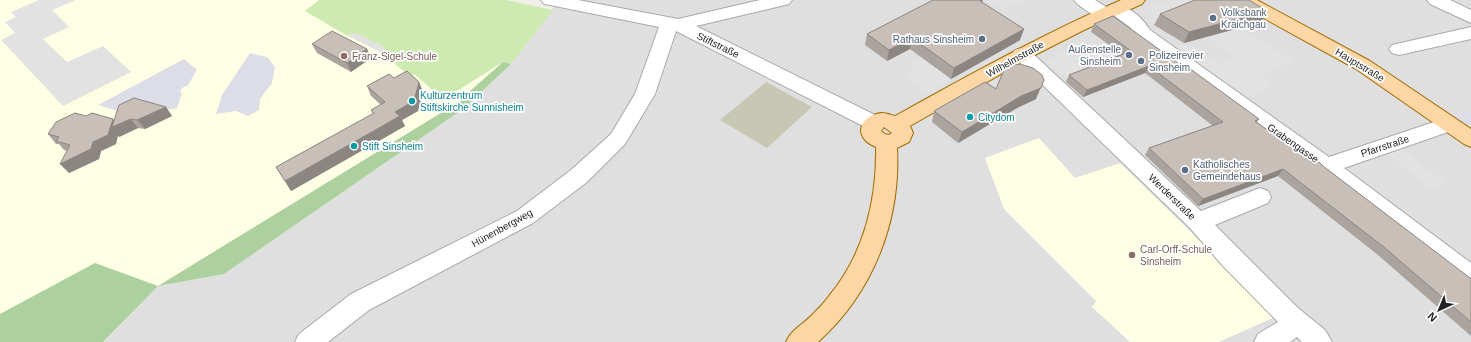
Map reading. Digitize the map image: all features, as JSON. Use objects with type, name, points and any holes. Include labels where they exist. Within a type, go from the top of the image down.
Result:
[{"type":"main road","name":"Wilhelmstraße","points":[[892,133],[1022,54],[1077,26],[1136,0]]},
{"type":"main road","name":"Hauptstraße","points":[[1244,0],[1363,65],[1471,139]]},
{"type":"main road","points":[[874,123],[870,129],[872,136],[880,142],[892,133]]},
{"type":"main road","points":[[799,342],[837,305],[861,270],[874,238],[881,212],[888,176],[892,133]]},
{"type":"street","name":"Stiftstraße","points":[[550,0],[674,24],[874,123]]},
{"type":"street","points":[[674,24],[783,0]]},
{"type":"street","name":"Grabengasse","points":[[1083,0],[1138,25],[1143,34],[1326,166],[1471,278]]},
{"type":"street","points":[[1436,0],[1471,17]]},
{"type":"street","name":"Hünenbergweg","points":[[308,342],[360,302],[525,217],[579,176],[618,139],[645,94],[674,24]]},
{"type":"street","points":[[1400,49],[1471,33]]},
{"type":"street","name":"Werderstraße","points":[[1022,54],[1198,222],[1223,252],[1297,324],[1313,334],[1319,342]]},
{"type":"street","name":"Pfarrstraße","points":[[1326,166],[1444,126]]},
{"type":"street","points":[[1198,222],[1260,197]]},
{"type":"street","points":[[1267,342],[1297,324]]},
{"type":"shaded area","points":[[0,0],[383,0],[503,62],[454,105],[158,286],[95,263],[0,314]]},
{"type":"shaded area","points":[[39,0],[76,0],[52,10],[69,27],[43,39],[67,62],[103,46],[131,72],[63,106],[1,40],[15,33],[5,22],[16,17],[11,12]]},
{"type":"shaded area","points":[[560,0],[1471,0],[1471,342],[104,342],[158,286],[224,274],[463,109],[511,64],[538,26]]},
{"type":"shaded area","points":[[981,0],[1024,0],[1003,9],[993,3]]},
{"type":"shaded area","points":[[1172,0],[1195,0],[1205,5],[1154,25],[1147,21],[1154,17],[1149,9]]},
{"type":"shaded area","points":[[1240,28],[1294,61],[1260,75],[1274,85],[1241,100],[1170,49],[1189,42],[1220,64],[1233,57],[1206,37]]},
{"type":"shaded area","points":[[356,33],[386,48],[380,52],[346,35]]},
{"type":"shaded area","points":[[1084,42],[1119,62],[1070,81],[1046,61]]},
{"type":"shaded area","points":[[939,50],[967,70],[928,93],[907,78],[915,63]]},
{"type":"shaded area","points":[[250,53],[267,57],[275,67],[272,83],[260,99],[259,110],[248,116],[236,111],[216,114],[222,95]]},
{"type":"shaded area","points":[[184,59],[197,70],[188,85],[180,91],[182,94],[177,108],[156,112],[127,114],[98,105]]},
{"type":"shaded area","points":[[766,82],[812,107],[767,148],[720,120]]},
{"type":"shaded area","points":[[1471,111],[1471,125],[1465,124],[1454,116]]},
{"type":"shaded area","name":"Carl-Orff-Schule Sinsheim","points":[[1039,138],[1075,178],[1120,163],[1277,316],[1219,342],[1130,342],[1092,307],[1096,301],[1004,209],[985,158]]},
{"type":"shaded area","points":[[1401,148],[1445,183],[1431,188],[1384,152]]},
{"type":"green space","points":[[319,0],[506,0],[553,10],[511,64],[503,62],[449,96],[439,92],[436,93],[414,74],[410,76],[380,52],[385,48],[356,34],[346,35],[305,11]]},
{"type":"green space","points":[[503,62],[511,64],[463,109],[224,274],[158,286],[454,105]]},
{"type":"green space","points":[[95,263],[158,286],[103,342],[0,342],[0,314]]},
{"type":"building","name":"Rathaus Sinsheim","points":[[933,0],[983,0],[980,1],[1024,29],[954,68],[912,38],[889,50],[867,34]]},
{"type":"building","points":[[1195,0],[1249,0],[1267,11],[1189,32],[1160,14]]},
{"type":"building","points":[[1113,16],[1182,66],[1184,65],[1189,68],[1259,119],[1255,121],[1314,164],[1319,162],[1471,278],[1471,322],[1385,248],[1283,169],[1203,199],[1149,148],[1223,122],[1149,66],[1087,90],[1069,75],[1131,51],[1094,24]]},
{"type":"building","points":[[332,31],[367,49],[347,63],[312,44]]},
{"type":"building","points":[[1020,64],[1033,68],[1042,75],[1044,80],[1041,88],[1021,96],[962,132],[934,111],[985,82],[996,89],[1004,70],[1013,65]]},
{"type":"building","points":[[407,71],[419,82],[414,101],[395,112],[400,116],[285,181],[276,167],[374,113],[371,110],[385,102],[367,86],[389,74],[394,78]]},
{"type":"building","points":[[134,98],[166,107],[137,120],[131,119],[112,127],[119,105]]},
{"type":"building","points":[[75,113],[86,116],[92,113],[113,119],[108,135],[93,142],[91,149],[60,164],[70,145],[56,141],[59,137],[48,134],[56,122]]},
{"type":"place","name":"Volksbank Kraichgau","points":[[1213,18]]},
{"type":"place","name":"Rathaus Sinsheim","points":[[982,39]]},
{"type":"place","name":"Außenstelle Sinsheim","points":[[1129,55]]},
{"type":"place","name":"Franz-Sigel-Schule","points":[[344,56]]},
{"type":"place","name":"Polizeirevier Sinsheim","points":[[1141,61]]},
{"type":"place","name":"Kulturzentrum Stiftskirche Sunnisheim","points":[[412,101]]},
{"type":"place","name":"Citydom","points":[[970,117]]},
{"type":"place","name":"Stift Sinsheim","points":[[354,146]]},
{"type":"place","name":"Katholisches Gemeindehaus","points":[[1185,170]]},
{"type":"place","name":"Carl-Orff-Schule Sinsheim","points":[[1132,255]]}]
